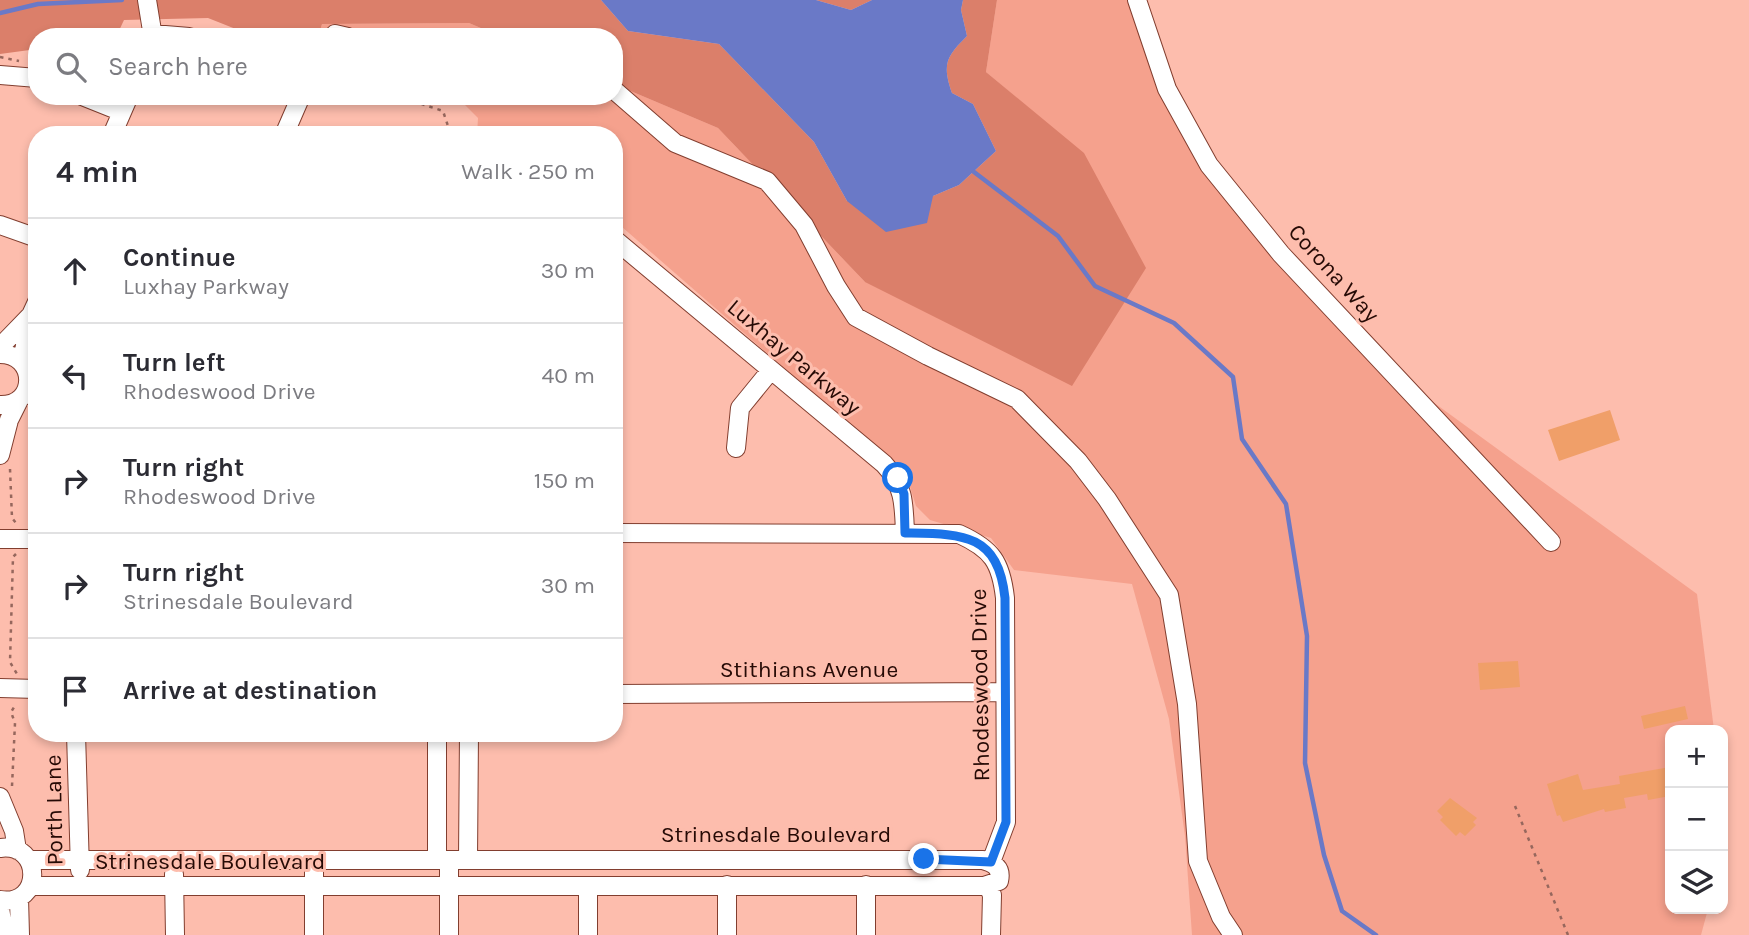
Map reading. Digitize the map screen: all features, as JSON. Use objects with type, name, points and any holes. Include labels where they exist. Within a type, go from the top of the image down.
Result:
[{"type":"street","name":"Corona Way","points":[[1137,0],[1167,89],[1209,166],[1281,254],[1551,542]]},
{"type":"street","points":[[149,7],[152,28]]},
{"type":"street","points":[[0,75],[28,77]]},
{"type":"street","points":[[623,98],[675,143],[766,181],[804,225],[835,286],[856,317],[1017,399],[1078,461],[1107,499],[1169,595],[1187,704],[1198,861],[1221,917],[1233,935]]},
{"type":"street","points":[[116,126],[126,105]]},
{"type":"street","points":[[288,126],[297,105]]},
{"type":"street","points":[[0,225],[28,235]]},
{"type":"street","name":"Luxhay Parkway","points":[[623,253],[771,370],[898,478],[904,494],[905,533]]},
{"type":"street","points":[[0,347],[28,315]]},
{"type":"street","points":[[0,354],[9,354],[28,365]]},
{"type":"street","points":[[736,448],[740,408],[771,370]]},
{"type":"street","points":[[0,405],[27,393]]},
{"type":"street","points":[[5,459],[9,420],[27,393]]},
{"type":"street","name":"Rhodeswood Drive","points":[[623,533],[959,534],[981,544],[996,561],[1003,576],[1005,598],[1006,822],[991,862]]},
{"type":"street","points":[[0,550],[0,538],[28,539]]},
{"type":"street","points":[[9,688],[28,689]]},
{"type":"street","name":"Stithians Avenue","points":[[623,694],[1004,692]]},
{"type":"street","name":"Porth Lane","points":[[76,742],[80,885]]},
{"type":"street","points":[[437,742],[443,860],[449,888],[449,935]]},
{"type":"street","points":[[468,860],[469,742]]},
{"type":"street","points":[[5,796],[14,831],[16,853],[33,869],[25,892],[20,935]]},
{"type":"street","name":"Strinesdale Boulevard","points":[[16,853],[80,860],[893,859],[991,862]]},
{"type":"street","points":[[174,860],[175,935]]},
{"type":"street","points":[[314,860],[314,935]]},
{"type":"street","points":[[991,862],[1001,874],[999,881],[988,886],[992,895],[991,935]]},
{"type":"street","name":"Strinesdale Boulevard","points":[[0,900],[25,892],[80,885],[449,888],[988,886]]},
{"type":"street","points":[[727,885],[727,935]]},
{"type":"street","points":[[866,885],[866,935]]},
{"type":"street","points":[[588,886],[588,935]]},
{"type":"street","points":[[0,908],[4,935]]},
{"type":"path","points":[[0,57],[19,58],[19,64]]},
{"type":"path","points":[[425,105],[443,111],[448,126]]},
{"type":"path","points":[[5,459],[12,518],[28,538]]},
{"type":"path","points":[[5,796],[15,723],[11,712],[18,702],[9,688],[17,675],[10,662],[13,557],[28,540]]},
{"type":"path","points":[[1515,806],[1568,935]]},
{"type":"shaded area","points":[[0,0],[601,0],[628,31],[719,44],[814,142],[847,201],[933,196],[959,185],[996,151],[973,104],[952,93],[947,68],[950,56],[967,36],[961,10],[963,0],[997,0],[986,72],[1084,153],[1146,268],[1072,386],[865,282],[718,128],[623,88],[623,28],[481,28],[469,23],[322,24],[321,28],[233,28],[208,18],[124,20],[120,28],[28,28],[28,50],[0,54]]},
{"type":"shaded area","points":[[816,0],[872,0],[851,10]]},
{"type":"shaded area","points":[[997,0],[1130,0],[1210,178],[1411,386],[1697,594],[1713,725],[1665,725],[1665,914],[1707,914],[1701,935],[1192,935],[1185,836],[1169,719],[1132,584],[1014,570],[991,538],[930,520],[916,506],[906,474],[623,228],[623,126],[478,126],[478,118],[465,105],[623,105],[623,88],[718,128],[865,282],[1081,152],[986,72]]},
{"type":"shaded area","points":[[469,23],[481,28],[321,28],[322,24]]},
{"type":"water","points":[[601,0],[816,0],[851,10],[872,0],[963,0],[961,10],[967,36],[950,56],[947,75],[952,93],[973,104],[996,151],[959,185],[933,196],[927,223],[886,232],[847,201],[814,142],[719,44],[628,31]]},
{"type":"building","points":[[1610,410],[1620,440],[1559,461],[1548,430]]},
{"type":"building","points":[[1518,661],[1520,687],[1480,690],[1478,663]]},
{"type":"building","points":[[1685,706],[1688,719],[1644,729],[1641,716]]},
{"type":"building","points":[[1665,768],[1665,797],[1648,800],[1647,794],[1624,798],[1626,808],[1605,812],[1604,809],[1563,822],[1560,815],[1557,816],[1547,784],[1578,774],[1583,790],[1620,784],[1619,776]]},
{"type":"building","points":[[1450,798],[1477,818],[1473,822],[1476,825],[1465,836],[1460,832],[1456,836],[1440,820],[1443,817],[1437,811]]},
{"type":"waterway","points":[[0,13],[38,4],[122,0]]},
{"type":"waterway","points":[[974,172],[1058,236],[1095,286],[1174,323],[1233,377],[1242,439],[1286,504],[1307,636],[1305,763],[1324,855],[1342,911],[1376,935]]},
{"type":"route","points":[[898,478],[904,494],[905,533],[959,534],[981,544],[996,561],[1003,576],[1005,598],[1004,835],[991,862],[924,859]]}]
